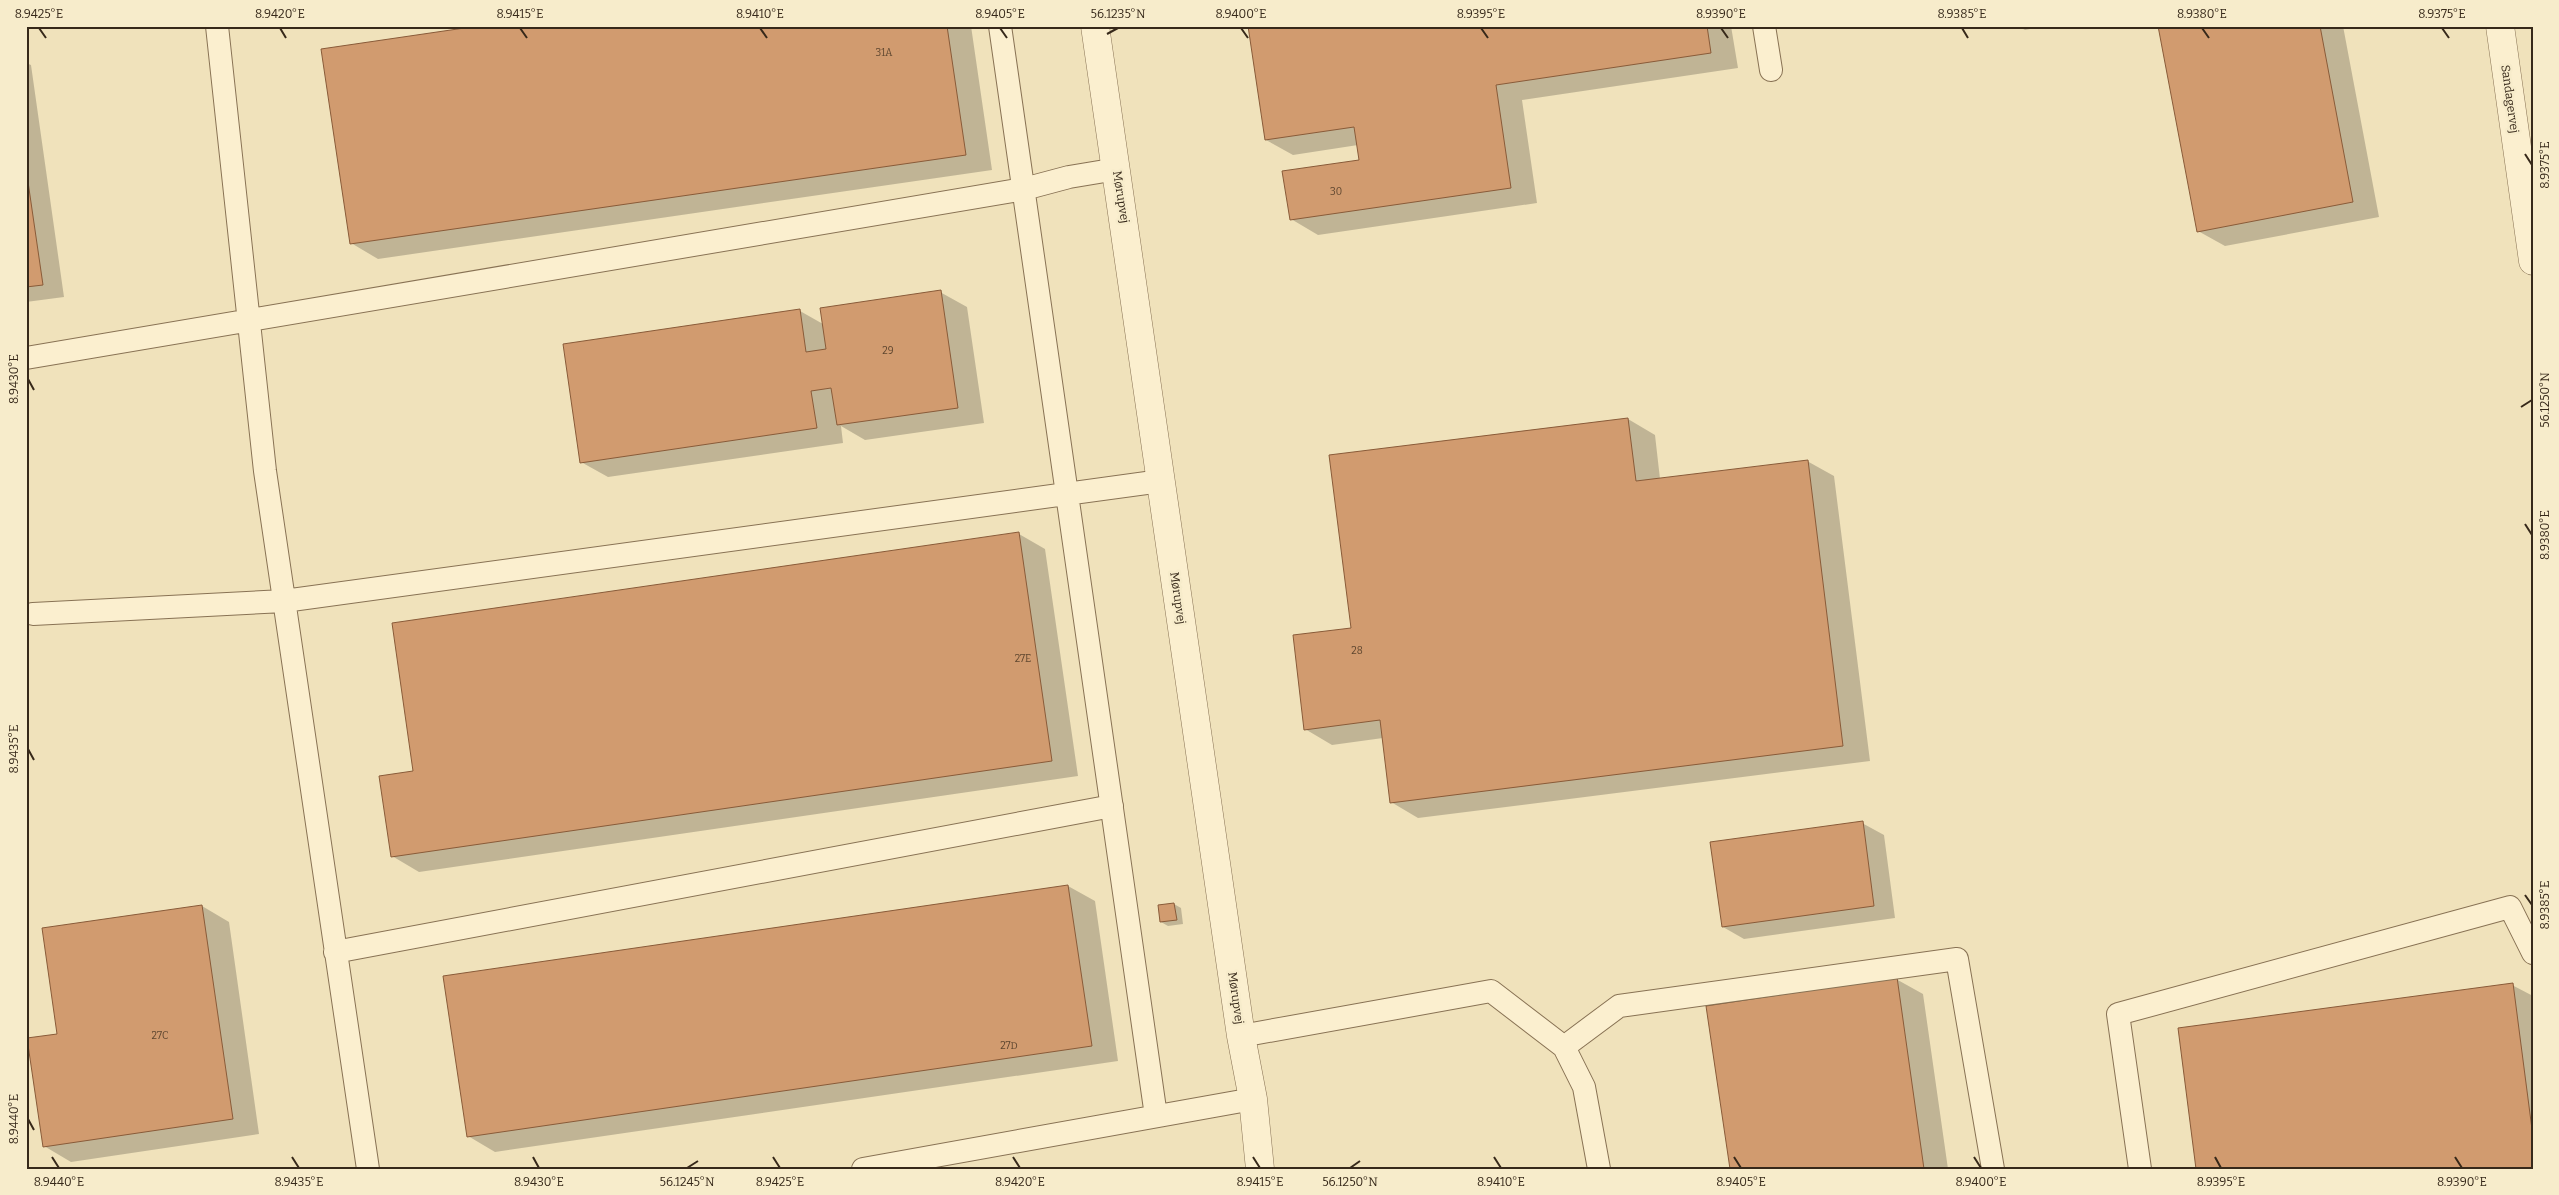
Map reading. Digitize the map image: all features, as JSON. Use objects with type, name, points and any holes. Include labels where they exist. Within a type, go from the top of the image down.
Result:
[{"type":"street","name":"Mørupvej","points":[[1095,26],[1241,1036],[1253,1099],[1260,1169]]},
{"type":"street","name":"Sandagervej","points":[[2500,26],[2533,261]]},
{"type":"lane","points":[[217,26],[265,471],[368,1169]]},
{"type":"lane","points":[[1000,26],[1156,1116]]},
{"type":"lane","points":[[1764,26],[1771,70]]},
{"type":"lane","points":[[26,358],[1024,189],[1069,177],[1117,169]]},
{"type":"lane","points":[[33,614],[284,601],[1066,496],[1161,481]]},
{"type":"lane","points":[[335,952],[1112,806]]},
{"type":"lane","points":[[2140,1169],[2118,1014],[2510,907],[2533,953]]},
{"type":"lane","points":[[1564,1047],[1619,1006],[1958,959],[1993,1169]]},
{"type":"lane","points":[[1241,1036],[1490,991],[1564,1047],[1584,1087],[1599,1169]]},
{"type":"lane","points":[[863,1169],[1253,1099]]},
{"type":"building","points":[[478,26],[947,26],[966,155],[350,244],[321,49]]},
{"type":"building","points":[[1248,26],[1707,26],[1711,53],[1496,85],[1511,188],[1290,220],[1282,171],[1359,160],[1354,127],[1265,140]]},
{"type":"building","points":[[2158,26],[2320,26],[2353,202],[2197,232]]},
{"type":"building","points":[[26,168],[43,285],[26,287]]},
{"type":"building","points":[[941,290],[958,408],[837,425],[831,388],[811,391],[817,428],[580,463],[563,344],[800,309],[806,352],[826,349],[820,308]]},
{"type":"building","points":[[1628,418],[1636,481],[1808,460],[1843,746],[1390,803],[1380,720],[1304,730],[1293,635],[1351,628],[1329,455]]},
{"type":"building","points":[[1019,532],[1052,761],[391,857],[379,776],[413,771],[392,623]]},
{"type":"building","points":[[1863,821],[1874,906],[1722,927],[1710,842]]},
{"type":"building","points":[[1068,885],[1092,1046],[467,1137],[443,976]]},
{"type":"building","points":[[1174,903],[1177,920],[1160,922],[1158,905]]},
{"type":"building","points":[[202,905],[233,1119],[43,1147],[27,1038],[57,1034],[42,928]]},
{"type":"building","points":[[1897,977],[1924,1169],[1730,1169],[1706,1006]]},
{"type":"building","points":[[2513,983],[2533,1137],[2533,1169],[2196,1169],[2178,1028]]}]
